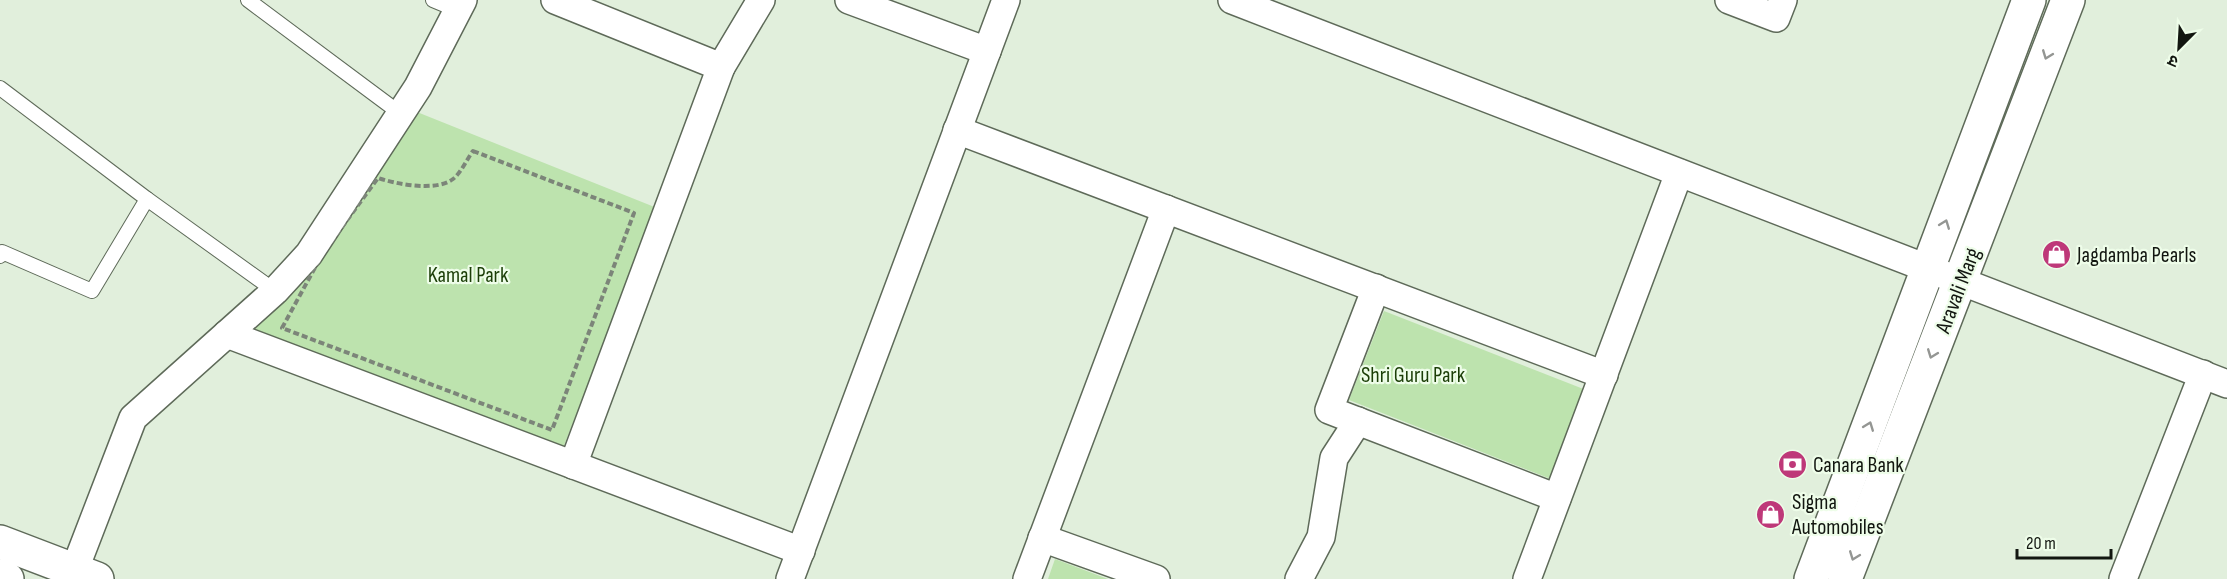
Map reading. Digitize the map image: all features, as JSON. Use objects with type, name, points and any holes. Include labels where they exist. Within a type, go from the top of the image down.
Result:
[{"type":"street","points":[[555,0],[721,67]]},
{"type":"street","points":[[573,465],[721,67],[761,0]]},
{"type":"street","points":[[849,0],[987,51]]},
{"type":"street","points":[[790,579],[1006,0]]},
{"type":"street","points":[[1232,0],[2215,379],[2123,579]]},
{"type":"street","points":[[1730,0],[1776,18],[1783,0]]},
{"type":"street","name":"Aravali Marg","points":[[1811,579],[2029,0]]},
{"type":"street","name":"Aravali Marg","points":[[1845,579],[2068,0]]},
{"type":"street","points":[[0,542],[81,576],[133,418],[275,291],[309,254],[418,87],[451,3]]},
{"type":"street","points":[[957,130],[1604,375]]},
{"type":"street","points":[[1527,579],[1679,173]]},
{"type":"street","points":[[1027,579],[1166,209]]},
{"type":"street","points":[[1376,288],[1329,410],[1557,498]]},
{"type":"street","points":[[227,334],[801,551]]},
{"type":"street","points":[[1299,579],[1321,537],[1334,458],[1358,421]]},
{"type":"street","points":[[1042,538],[1156,579]]},
{"type":"street","points":[[0,576],[7,579]]},
{"type":"lane","points":[[248,0],[401,114]]},
{"type":"lane","points":[[0,87],[147,199],[275,291]]},
{"type":"lane","points":[[0,256],[2,252],[92,291],[147,199]]},
{"type":"path","points":[[473,151],[634,213],[552,430],[282,328],[323,253],[378,177],[398,184],[429,186],[445,182],[453,179],[473,151]]},
{"type":"green space","name":"Kamal Park","points":[[412,110],[657,208],[563,448],[252,333],[326,239]]},
{"type":"green space","name":"Shri Guru Park","points":[[1384,311],[1586,390],[1551,479],[1349,400]]},
{"type":"green space","points":[[1055,559],[1108,579],[1048,579]]},
{"type":"place","name":"Jagdamba Pearls","points":[[2056,254]]},
{"type":"place","name":"Canara Bank","points":[[1792,464]]},
{"type":"place","name":"Sigma Automobiles","points":[[1771,514]]}]
